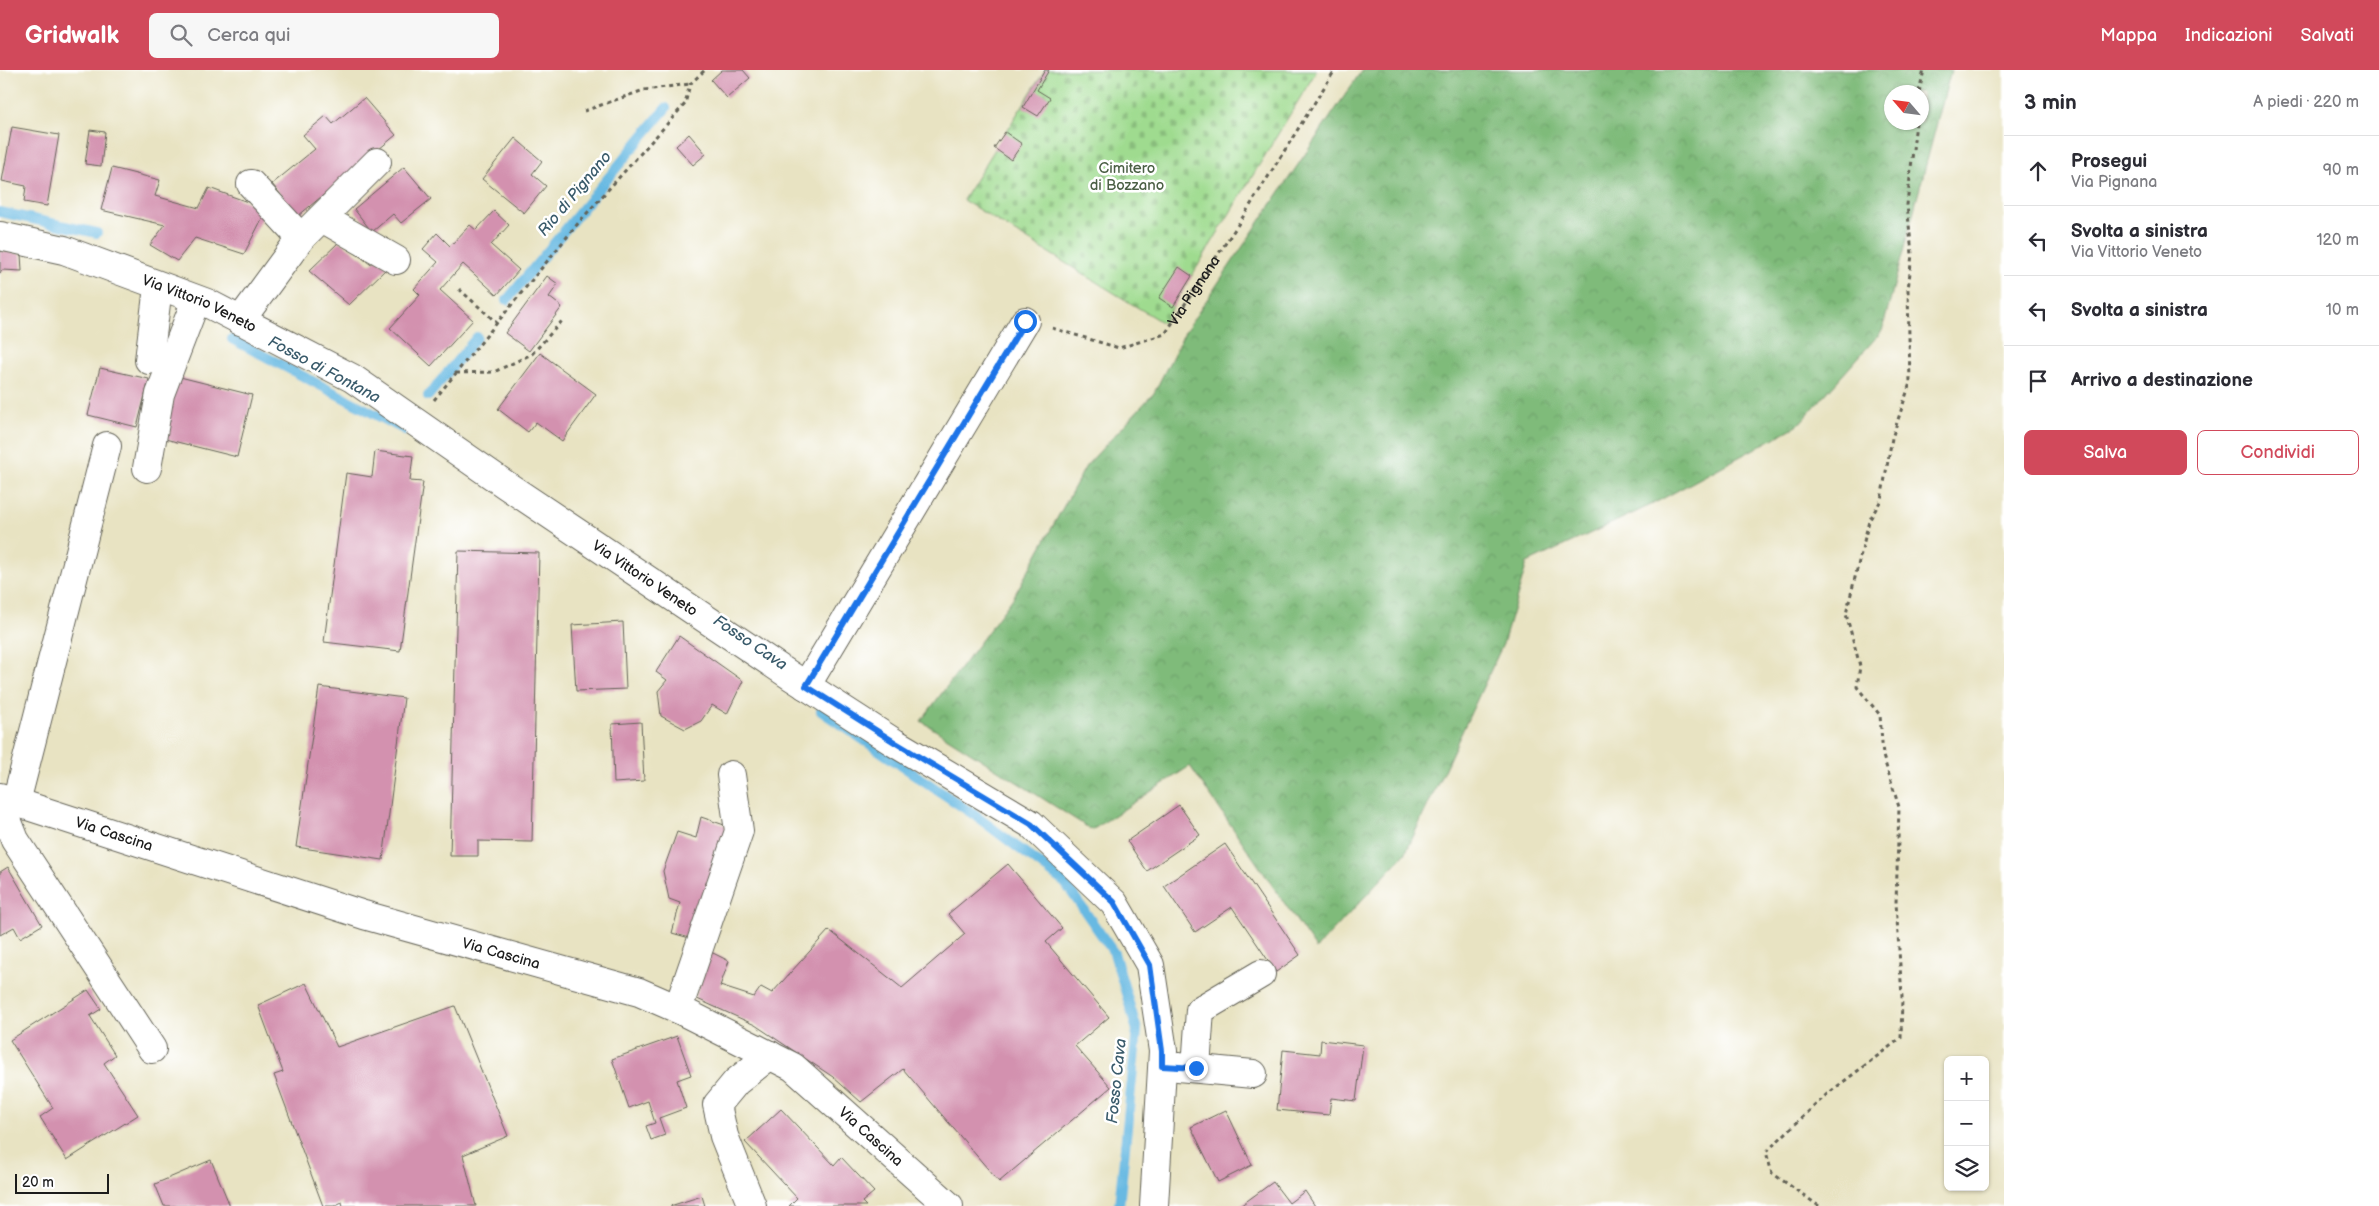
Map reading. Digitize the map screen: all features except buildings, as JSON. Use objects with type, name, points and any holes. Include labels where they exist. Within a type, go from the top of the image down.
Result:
[{"type":"street","points":[[240,321],[302,238],[377,162]]},
{"type":"street","points":[[251,184],[302,238]]},
{"type":"street","points":[[322,218],[396,260]]},
{"type":"street","name":"Via Vittorio Veneto","points":[[0,236],[64,250],[196,300],[352,378],[806,686],[896,743],[1031,824],[1114,902],[1150,965],[1162,1051],[1154,1206]]},
{"type":"street","points":[[149,360],[158,287]]},
{"type":"street","points":[[147,468],[160,394],[196,300]]},
{"type":"street","points":[[806,686],[1025,321]]},
{"type":"street","points":[[106,446],[5,800],[15,840],[152,1048]]},
{"type":"street","points":[[678,1009],[739,831],[731,775]]},
{"type":"street","name":"Via Cascina","points":[[5,800],[364,915],[639,992],[678,1009],[793,1067],[950,1206]]},
{"type":"street","points":[[1196,1068],[1200,1010],[1260,974]]},
{"type":"street","points":[[752,1206],[724,1136],[717,1105],[736,1082],[770,1055]]},
{"type":"street","points":[[1162,1066],[1253,1074]]},
{"type":"path","points":[[416,422],[580,221],[685,104],[690,84],[700,72],[705,70]]},
{"type":"path","name":"Via Pignana","points":[[1025,321],[1119,348],[1164,334],[1241,220],[1335,70]]},
{"type":"path","points":[[1921,85],[1924,70]]},
{"type":"path","points":[[584,111],[644,90],[690,84]]},
{"type":"path","points":[[1819,1206],[1772,1173],[1766,1152],[1826,1095],[1901,1038],[1902,997],[1896,903],[1899,807],[1883,756],[1880,716],[1857,687],[1860,666],[1846,614],[1868,521],[1881,500],[1892,438],[1910,383],[1908,290],[1912,254],[1907,205],[1915,130]]},
{"type":"path","points":[[459,288],[497,323]]},
{"type":"path","points":[[456,373],[494,372],[532,354],[562,322]]},
{"type":"green space","name":"Cimitero di Bozzano","points":[[1045,70],[1317,70],[1163,323],[963,200]]},
{"type":"green space","points":[[1362,70],[1951,70],[1882,331],[1798,425],[1651,505],[1527,563],[1503,644],[1405,854],[1316,949],[1190,766],[1092,830],[921,721],[1013,598],[1086,466],[1154,393],[1185,332]]},
{"type":"waterway","name":"Rio di Pignano","points":[[507,300],[666,108]]},
{"type":"waterway","name":"Fosso di Fontana","points":[[0,212],[97,233]]},
{"type":"waterway","name":"Rio di Pignano","points":[[428,396],[477,337]]},
{"type":"waterway","name":"Fosso di Fontana","points":[[232,339],[405,430]]},
{"type":"waterway","name":"Fosso Cava","points":[[821,711],[976,816],[1065,883],[1114,953],[1137,1030],[1119,1206]]},
{"type":"route","points":[[1025,321],[806,686],[896,743],[1031,824],[1114,902],[1150,965],[1162,1051],[1162,1066],[1196,1068]]}]
